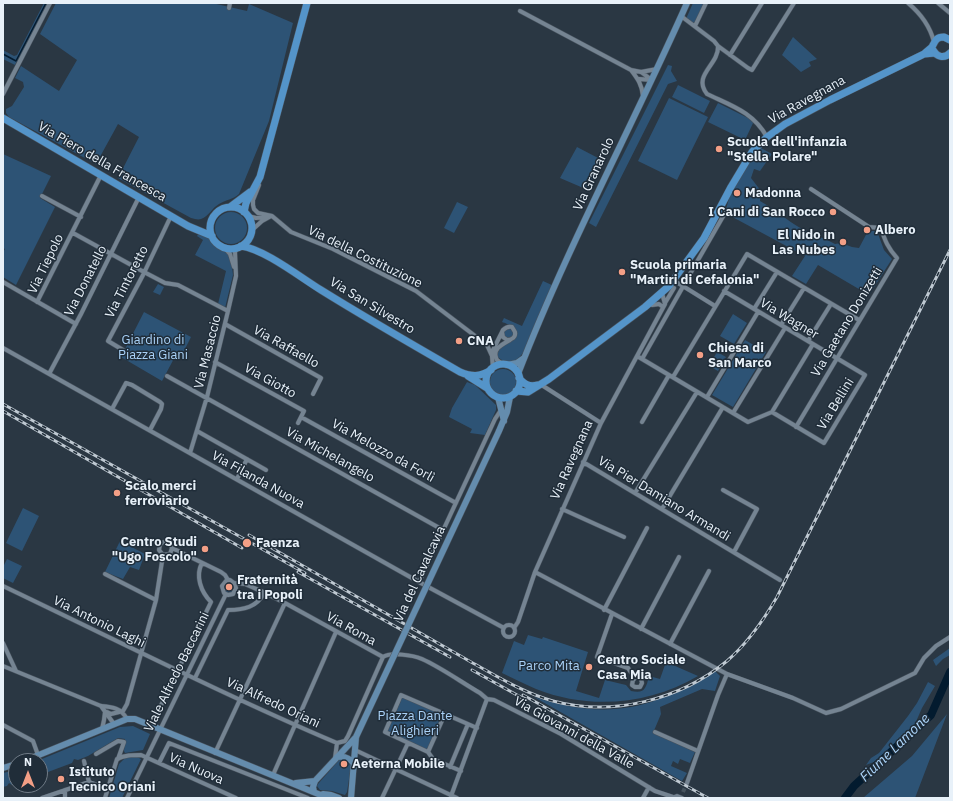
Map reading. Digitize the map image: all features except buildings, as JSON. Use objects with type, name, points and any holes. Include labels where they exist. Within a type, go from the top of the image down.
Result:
[{"type":"main road","points":[[246,214],[246,203],[260,177],[307,3]]},
{"type":"main road","name":"Via Granarolo","points":[[519,376],[525,357],[592,204],[688,3]]},
{"type":"main road","points":[[950,39],[944,36],[935,44],[942,57],[950,53]]},
{"type":"main road","name":"Via Ravegnana","points":[[663,300],[676,278],[699,246],[706,239],[752,152],[767,137],[785,124],[824,103],[924,54],[935,44]]},
{"type":"main road","name":"Via Piero della Francesca","points":[[3,118],[188,226],[212,236]]},
{"type":"main road","points":[[230,207],[240,209],[246,214],[250,221],[250,234],[240,246],[234,248],[224,247],[216,242],[210,230],[212,220],[218,211],[230,207],[244,198],[254,187]]},
{"type":"main road","points":[[188,226],[200,226],[212,220]]},
{"type":"main road","name":"Via San Silvestro","points":[[250,234],[256,247],[267,256]]},
{"type":"main road","name":"Via San Silvestro","points":[[240,246],[254,249],[267,256],[322,291],[487,388]]},
{"type":"main road","name":"Via Ravegnana","points":[[663,300],[680,285],[699,246]]},
{"type":"main road","points":[[516,392],[528,392],[631,317],[663,300]]},
{"type":"main road","points":[[631,317],[663,300]]},
{"type":"main road","points":[[466,375],[483,375],[501,365],[517,363],[525,357]]},
{"type":"main road","points":[[506,365],[514,369],[523,383],[529,386],[540,384]]},
{"type":"main road","points":[[492,369],[486,378],[487,388],[492,394],[498,397],[510,397],[516,392],[518,388],[519,376]]},
{"type":"main road","points":[[498,397],[504,421]]},
{"type":"main road","name":"Via del Cavalcavia","points":[[315,781],[356,737],[504,421],[510,397]]},
{"type":"main road","points":[[43,753],[127,719],[135,719],[328,798]]},
{"type":"main road","name":"Via del Cavalcavia","points":[[350,797],[356,737]]},
{"type":"main road","points":[[336,758],[345,757],[354,764]]},
{"type":"main road","points":[[295,784],[315,781],[313,787],[317,793],[339,798]]},
{"type":"street","points":[[3,94],[50,3]]},
{"type":"street","points":[[229,8],[230,3]]},
{"type":"street","points":[[695,26],[706,3]]},
{"type":"street","points":[[730,55],[762,3]]},
{"type":"street","points":[[681,16],[714,41],[718,46],[752,70],[794,3]]},
{"type":"street","points":[[908,3],[916,10],[926,24],[935,44]]},
{"type":"street","points":[[938,3],[950,13]]},
{"type":"street","points":[[520,11],[631,70],[641,72],[657,69]]},
{"type":"street","points":[[926,24],[935,44]]},
{"type":"street","points":[[718,46],[718,52],[714,61],[703,77],[703,89],[707,94],[750,116],[759,124],[767,137]]},
{"type":"street","points":[[631,70],[639,79],[644,97]]},
{"type":"street","points":[[641,72],[652,80]]},
{"type":"street","points":[[639,79],[652,80]]},
{"type":"street","name":"Via Tiepolo","points":[[76,324],[37,302],[101,175]]},
{"type":"street","name":"Via della Costituzione","points":[[260,177],[257,192],[253,200],[254,209],[258,213],[272,216],[291,232],[333,249],[416,291],[487,345],[492,356]]},
{"type":"street","name":"Via Gaetano Donizetti","points":[[796,427],[897,258],[885,243],[881,228],[869,227],[811,189]]},
{"type":"street","points":[[42,196],[81,217]]},
{"type":"street","name":"Via Donatello","points":[[49,374],[76,324],[139,197]]},
{"type":"street","name":"Via Ravegnana","points":[[690,274],[706,239],[725,212]]},
{"type":"street","points":[[246,214],[256,218],[272,216]]},
{"type":"street","name":"Via Tintoretto","points":[[123,350],[108,341],[171,216]]},
{"type":"street","points":[[250,234],[262,221],[272,216]]},
{"type":"street","name":"Via Masaccio","points":[[72,233],[144,272],[165,282],[178,285],[228,311]]},
{"type":"street","name":"Via Masaccio","points":[[190,453],[207,397],[225,324],[236,276],[235,252],[240,246]]},
{"type":"street","name":"Via Masaccio","points":[[224,247],[230,254],[236,276]]},
{"type":"street","points":[[642,422],[747,254],[859,320]]},
{"type":"street","points":[[706,397],[776,272]]},
{"type":"street","points":[[3,282],[37,302]]},
{"type":"street","points":[[680,285],[715,306]]},
{"type":"street","name":"Via Ravegnana","points":[[642,359],[680,285]]},
{"type":"street","points":[[781,325],[804,288]]},
{"type":"street","name":"Via Wagner","points":[[724,291],[865,375]]},
{"type":"street","name":"Via Ravegnana","points":[[514,628],[518,622],[535,572],[583,462],[601,423],[637,356],[663,300]]},
{"type":"street","points":[[808,341],[831,304]]},
{"type":"street","name":"Via Raffaello","points":[[225,324],[321,378],[313,394]]},
{"type":"street","points":[[506,365],[499,362],[496,358],[496,351],[499,346],[511,340],[514,337],[515,334],[513,329],[506,327],[502,332],[504,338],[511,340]]},
{"type":"street","points":[[733,413],[785,328]]},
{"type":"street","name":"Via della Costituzione","points":[[492,369],[492,350],[502,332]]},
{"type":"street","points":[[487,345],[491,346],[495,344]]},
{"type":"street","points":[[637,356],[748,422],[772,412],[812,344]]},
{"type":"street","name":"Via Filanda Nuova","points":[[3,348],[419,582],[504,628]]},
{"type":"street","name":"Via Giotto","points":[[215,362],[304,411],[298,423]]},
{"type":"street","name":"Via Bellini","points":[[796,427],[824,443],[865,375]]},
{"type":"street","name":"Via Masaccio","points":[[167,376],[207,397]]},
{"type":"street","points":[[112,409],[126,383],[132,385],[162,404],[150,430]]},
{"type":"street","points":[[540,384],[601,423]]},
{"type":"street","points":[[635,493],[697,392]]},
{"type":"street","name":"Via Michelangelo","points":[[207,397],[443,530]]},
{"type":"street","points":[[662,509],[723,407]]},
{"type":"street","name":"Via del Cavalcavia","points":[[419,582],[495,419],[501,410]]},
{"type":"street","points":[[772,412],[796,427]]},
{"type":"street","name":"Via Melozzo da Forlì","points":[[301,417],[456,503]]},
{"type":"street","points":[[197,431],[266,470]]},
{"type":"street","points":[[237,479],[247,459]]},
{"type":"street","name":"Via Pier Damiano Armandi","points":[[583,462],[780,580]]},
{"type":"street","name":"Via Pier Damiano Armandi","points":[[723,490],[757,509],[734,552]]},
{"type":"street","points":[[562,509],[624,537]]},
{"type":"street","points":[[604,610],[647,528]]},
{"type":"street","points":[[123,712],[127,704],[142,654],[156,600],[163,555],[159,548],[162,542],[168,542],[172,548],[225,575],[228,580],[234,583],[236,587],[235,591],[231,595],[226,594],[222,586],[224,582],[228,580]]},
{"type":"street","points":[[163,555],[170,554],[172,548]]},
{"type":"street","points":[[641,629],[679,557]]},
{"type":"street","name":"Viale Alfredo Baccarini","points":[[151,726],[211,602],[205,596],[201,586],[199,576],[202,563]]},
{"type":"street","points":[[670,644],[708,571]]},
{"type":"street","points":[[535,572],[727,674],[793,698],[826,714],[841,709],[915,673],[924,658],[936,646],[950,638]]},
{"type":"street","points":[[105,574],[156,600]]},
{"type":"street","name":"Via Roma","points":[[234,583],[245,584],[285,603],[383,657],[348,736],[345,741],[337,743]]},
{"type":"street","name":"Via Antonio Laghi","points":[[3,586],[186,674]]},
{"type":"street","name":"Viale Alfredo Baccarini","points":[[195,678],[228,610],[244,609],[254,605],[261,599],[264,593]]},
{"type":"street","name":"Viale Alfredo Baccarini","points":[[127,798],[226,594]]},
{"type":"street","points":[[215,753],[285,603]]},
{"type":"street","points":[[612,614],[597,657],[628,668],[635,678]]},
{"type":"street","points":[[509,626],[514,628],[514,635],[509,637],[504,634],[504,628],[509,626]]},
{"type":"street","points":[[273,775],[336,632]]},
{"type":"street","points":[[3,644],[16,671]]},
{"type":"street","name":"Via Giovanni della Valle","points":[[383,657],[387,655],[409,655],[421,659],[480,694],[487,700],[494,700],[561,734],[649,787],[662,798]]},
{"type":"street","points":[[3,666],[101,706],[113,708],[123,712],[127,719]]},
{"type":"street","name":"Via Alfredo Oriani","points":[[186,674],[240,700],[337,743]]},
{"type":"street","points":[[686,783],[727,674]]},
{"type":"street","points":[[461,771],[433,759],[428,752],[385,732],[402,695],[477,728]]},
{"type":"street","points":[[451,797],[487,700]]},
{"type":"street","points":[[101,706],[114,724]]},
{"type":"street","points":[[105,711],[111,714],[123,712]]},
{"type":"street","points":[[102,729],[105,711]]},
{"type":"street","points":[[428,752],[445,714]]},
{"type":"street","points":[[450,767],[468,724]]},
{"type":"street","points":[[3,725],[32,741],[37,753]]},
{"type":"street","points":[[655,732],[698,751]]},
{"type":"street","points":[[96,754],[118,741],[124,742],[105,798]]},
{"type":"street","points":[[159,763],[169,743],[308,798]]},
{"type":"street","points":[[336,758],[337,743]]},
{"type":"street","points":[[382,798],[408,743]]},
{"type":"street","points":[[355,750],[451,797],[456,798]]},
{"type":"street","points":[[118,759],[131,755],[141,755],[147,758]]},
{"type":"street","name":"Via Nuova","points":[[147,758],[226,796],[236,798]]},
{"type":"street","points":[[84,761],[89,782]]},
{"type":"street","points":[[238,770],[241,762]]},
{"type":"street","points":[[283,788],[286,780]]},
{"type":"street","points":[[42,798],[89,782],[108,789]]},
{"type":"street","points":[[643,798],[649,787]]},
{"type":"street","points":[[65,790],[65,798]]},
{"type":"street","name":"Via Giovanni della Valle","points":[[655,791],[674,797],[683,798]]},
{"type":"street","points":[[674,797],[683,792],[683,798]]},
{"type":"green space","points":[[44,3],[47,3],[15,65],[3,59],[3,50],[14,56],[17,55]]},
{"type":"green space","points":[[56,3],[212,3],[247,11],[249,4],[293,23],[269,121],[239,194],[219,204],[204,218],[191,218],[118,178],[139,137],[118,124],[96,164],[9,117],[6,113],[6,109],[12,106],[24,87],[23,82],[15,78],[21,66],[59,91],[77,60],[40,34]]},
{"type":"green space","points":[[693,3],[705,3],[696,22],[694,23],[686,19]]},
{"type":"green space","points":[[793,37],[817,59],[809,62],[811,66],[801,72],[782,55]]},
{"type":"green space","points":[[668,65],[672,66],[671,71],[677,81],[668,84],[596,227],[589,223]]},
{"type":"green space","points":[[678,85],[710,101],[704,113],[672,97]]},
{"type":"green space","points":[[669,98],[708,117],[677,180],[638,161]]},
{"type":"green space","points":[[718,103],[754,121],[745,140],[708,122]]},
{"type":"green space","points":[[577,147],[600,159],[600,163],[588,190],[560,178]]},
{"type":"green space","points":[[761,148],[772,154],[760,171],[754,169],[751,178],[761,191],[760,201],[802,229],[835,244],[841,243],[859,248],[868,231],[877,231],[884,250],[892,259],[869,295],[818,265],[806,284],[792,276],[805,256],[725,213],[731,191],[742,173]]},
{"type":"green space","points":[[3,154],[51,176],[40,198],[55,207],[16,285],[3,277],[3,252],[5,249],[3,248]]},
{"type":"green space","points":[[457,202],[468,207],[454,233],[444,228]]},
{"type":"green space","points":[[228,212],[234,212],[244,219],[247,228],[246,234],[240,241],[234,244],[228,244],[218,237],[215,231],[215,225],[222,215]]},
{"type":"green space","points":[[199,233],[208,237],[216,246],[229,255],[233,275],[225,308],[218,304],[226,271],[195,255],[203,240],[197,236]]},
{"type":"green space","points":[[543,281],[554,286],[522,355],[512,362],[501,360],[498,357],[499,350],[504,344],[516,336],[516,331],[512,327],[502,322],[504,318],[522,326]]},
{"type":"green space","points":[[158,284],[164,287],[160,295],[153,292]]},
{"type":"green space","name":"Giardino di Piazza Giani","points":[[144,312],[191,337],[183,353],[178,351],[162,381],[121,357]]},
{"type":"green space","points":[[733,314],[747,323],[734,344],[720,336]]},
{"type":"green space","points":[[509,328],[514,333],[509,338],[504,333]]},
{"type":"green space","points":[[745,340],[766,352],[733,407],[712,395]]},
{"type":"green space","points":[[717,352],[726,357],[718,371],[709,366]]},
{"type":"green space","points":[[503,369],[512,373],[516,382],[512,391],[503,395],[494,391],[490,382],[494,373]]},
{"type":"green space","points":[[467,382],[475,385],[496,405],[496,410],[485,435],[470,433],[472,429],[449,417],[452,408]]},
{"type":"green space","points":[[23,508],[39,516],[22,551],[6,543]]},
{"type":"green space","points":[[120,541],[145,554],[139,570],[130,567],[123,579],[105,572]]},
{"type":"green space","points":[[7,559],[22,566],[13,583],[3,578],[3,567]]},
{"type":"green space","points":[[227,583],[231,583],[233,584],[233,592],[227,593],[224,590],[224,586]]},
{"type":"green space","name":"Parco Mita","points":[[528,635],[542,639],[543,637],[588,652],[576,691],[599,698],[605,680],[626,685],[631,691],[642,691],[646,687],[649,676],[660,679],[666,662],[698,676],[679,686],[659,693],[618,701],[598,702],[556,696],[536,689],[502,673],[514,641],[524,645]]},
{"type":"green space","points":[[950,648],[950,655],[936,666],[933,660]]},
{"type":"green space","points":[[715,671],[720,676],[715,691],[702,689],[660,707],[661,714],[653,733],[695,752],[690,763],[680,759],[678,764],[673,761],[671,766],[687,773],[682,781],[534,697],[558,704],[582,708],[619,709],[652,702],[684,689]]},
{"type":"green space","points":[[928,682],[935,686],[922,708],[915,724],[879,760],[866,765],[871,758],[879,753],[908,716]]},
{"type":"green space","name":"Piazza Dante Alighieri","points":[[403,696],[443,714],[427,750],[387,732]]},
{"type":"green space","points":[[947,714],[915,798],[863,798],[912,756]]},
{"type":"green space","points":[[133,726],[150,734],[143,750],[125,753],[125,739],[118,738],[88,756],[78,760],[74,759],[72,763],[48,772],[48,756],[120,727]]},
{"type":"green space","points":[[135,756],[141,759],[122,798],[109,798],[119,764],[125,758]]},
{"type":"green space","points":[[339,760],[346,760],[351,766],[347,792],[345,795],[332,791],[320,790],[317,786],[318,784]]},
{"type":"green space","points":[[8,772],[8,784],[3,787],[3,773]]},
{"type":"waterway","points":[[3,54],[16,61],[46,3]]},
{"type":"waterway","name":"Fiume Lamone","points":[[845,798],[854,786],[931,715],[950,672]]},
{"type":"tunnel","points":[[683,792],[687,783]]},
{"type":"railway","points":[[249,535],[491,673],[542,698],[575,705],[598,707],[622,706],[644,702],[667,695],[708,675],[727,661],[755,631],[766,615],[777,597],[950,250]]},
{"type":"railway","points":[[3,404],[305,573]]},
{"type":"railway","points":[[3,411],[242,548]]},
{"type":"railway","points":[[298,572],[450,657]]},
{"type":"railway","points":[[472,670],[526,700]]},
{"type":"railway","points":[[523,695],[708,798]]},
{"type":"place","name":"Scuola dell'infanzia \"Stella Polare\"","points":[[719,149]]},
{"type":"place","name":"Madonna","points":[[737,193]]},
{"type":"place","name":"I Cani di San Rocco","points":[[833,212]]},
{"type":"place","name":"Albero","points":[[867,230]]},
{"type":"place","name":"El Nido in Las Nubes","points":[[843,242]]},
{"type":"place","name":"Scuola primaria \"Martiri di Cefalonia\"","points":[[622,272]]},
{"type":"place","name":"CNA","points":[[459,341]]},
{"type":"place","name":"Chiesa di San Marco","points":[[700,355]]},
{"type":"place","name":"Scalo merci ferroviario","points":[[117,493]]},
{"type":"place","name":"Faenza","points":[[247,543]]},
{"type":"place","name":"Centro Studi \"Ugo Foscolo\"","points":[[205,549]]},
{"type":"place","name":"Fraternità tra i Popoli","points":[[229,587]]},
{"type":"place","name":"Centro Sociale Casa Mia","points":[[589,667]]},
{"type":"place","name":"Aeterna Mobile","points":[[344,764]]},
{"type":"place","name":"Istituto Tecnico Oriani","points":[[61,779]]}]
